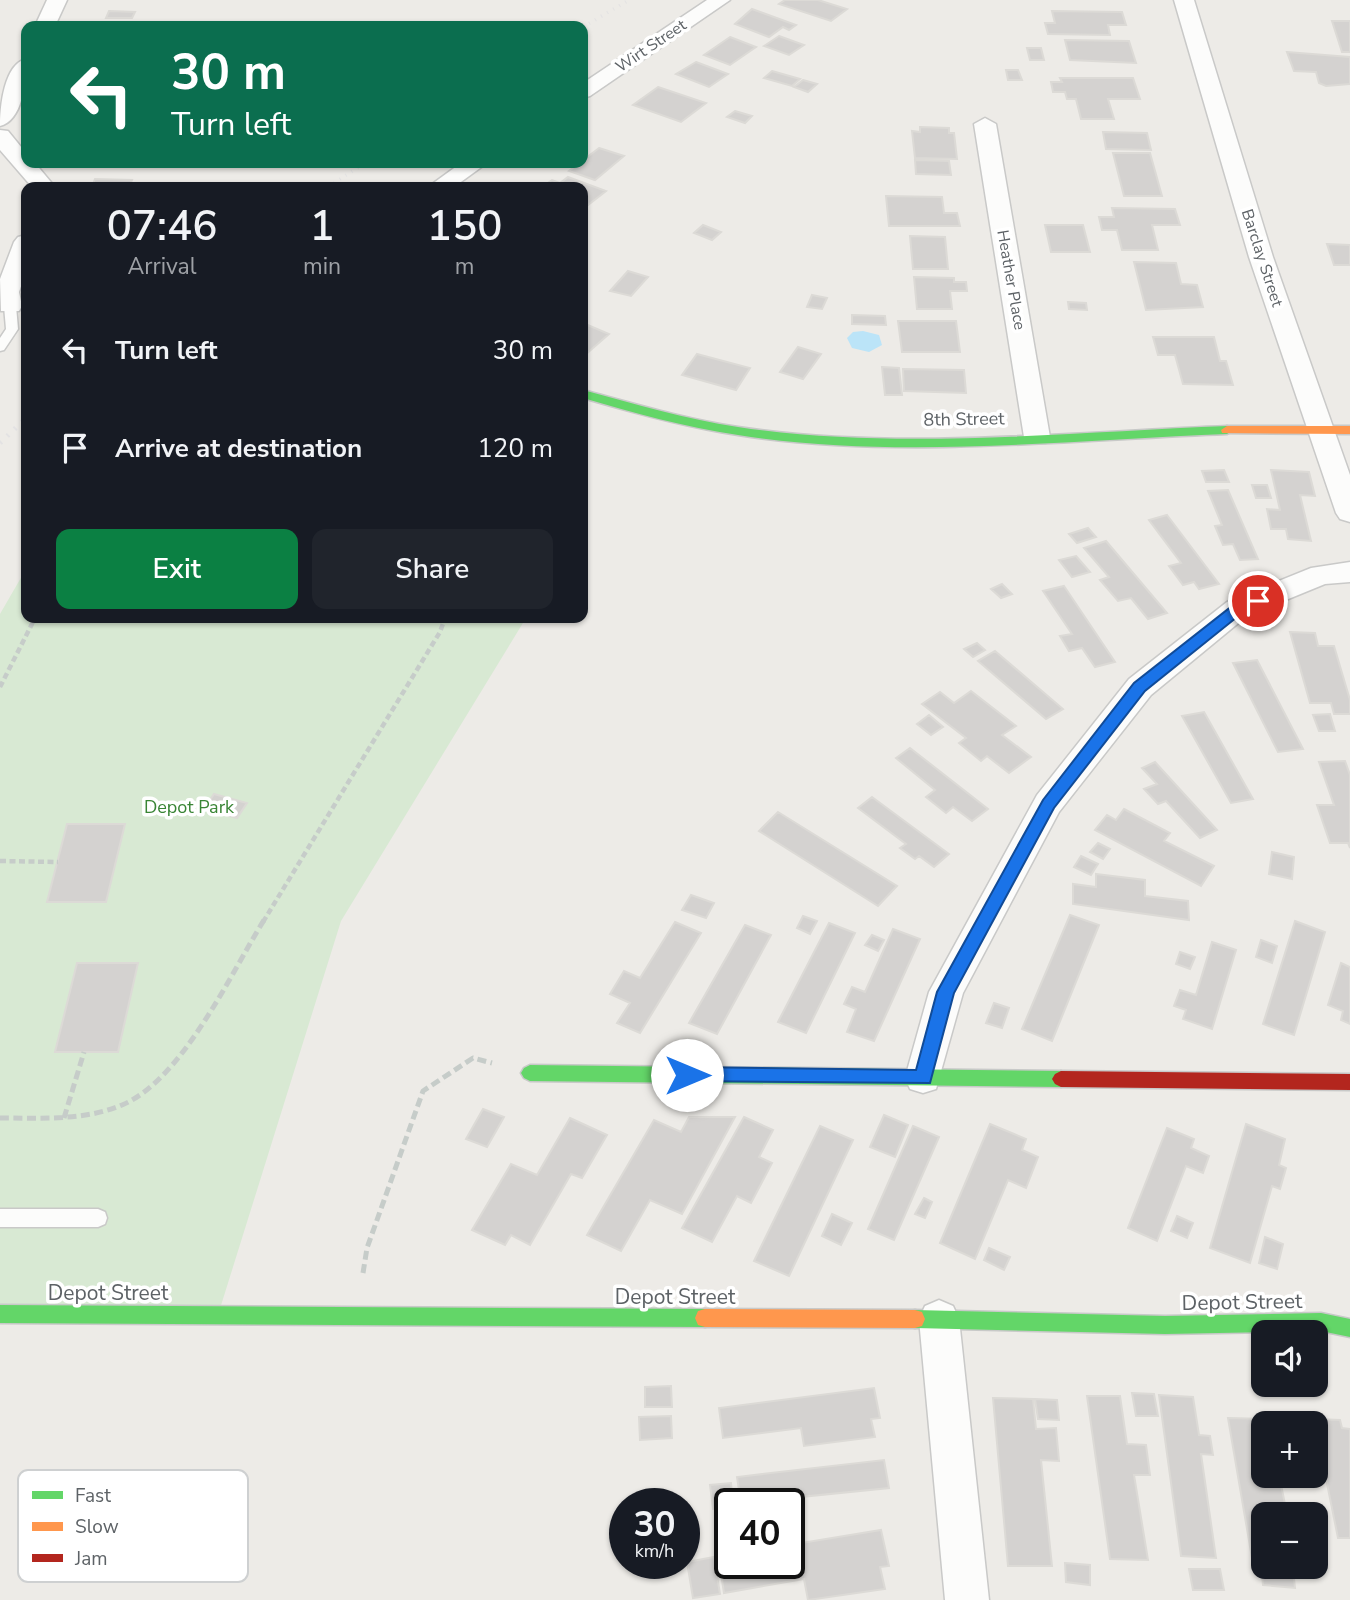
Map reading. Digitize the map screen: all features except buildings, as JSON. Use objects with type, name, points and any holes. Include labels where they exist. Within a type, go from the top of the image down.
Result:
[{"type":"street","points":[[47,21],[57,0]]},
{"type":"street","name":"Wirt Street","points":[[588,89],[720,0]]},
{"type":"street","name":"Barclay Street","points":[[1184,0],[1261,257],[1350,513]]},
{"type":"street","points":[[0,120],[21,76]]},
{"type":"street","name":"Heather Place","points":[[985,124],[1037,437]]},
{"type":"street","points":[[0,136],[21,160]]},
{"type":"street","points":[[28,168],[40,182]]},
{"type":"street","points":[[447,182],[468,168]]},
{"type":"street","points":[[12,305],[7,292],[21,255]]},
{"type":"street","name":"8th Street","points":[[588,396],[676,422],[753,433],[895,440],[1037,437],[1190,429],[1350,430]]},
{"type":"street","points":[[923,1078],[946,992],[1048,804],[1140,687],[1237,609],[1321,575],[1350,572]]},
{"type":"street","points":[[530,1073],[1350,1082]]},
{"type":"street","name":"Depot Street","points":[[0,1314],[939,1319],[1165,1325],[1321,1322],[1350,1328]]},
{"type":"street","points":[[939,1319],[967,1600]]},
{"type":"lane","points":[[0,347],[12,329],[12,305]]},
{"type":"lane","points":[[0,1218],[98,1218]]},
{"type":"path","points":[[0,687],[32,623]]},
{"type":"path","points":[[0,1118],[64,1118],[116,1111],[158,1082],[186,1048],[443,623]]},
{"type":"path","points":[[0,861],[58,862]]},
{"type":"path","points":[[64,1118],[84,1052]]},
{"type":"path","points":[[355,1316],[367,1248],[423,1091],[472,1058],[530,1073]]},
{"type":"green space","name":"Depot Park","points":[[21,578],[21,623],[523,623],[341,921],[218,1315],[0,1313],[0,614]]},
{"type":"water","points":[[863,331],[879,335],[882,345],[869,352],[852,348],[847,338],[853,332]]},
{"type":"railway","points":[[588,24],[629,0]]},
{"type":"railway","points":[[336,182],[357,168]]},
{"type":"railway","points":[[0,443],[21,423]]},
{"type":"traffic: fast","points":[[588,395],[661,417],[740,432],[820,439],[902,442],[1227,430]]},
{"type":"traffic: fast","points":[[530,1073],[1061,1079]]},
{"type":"traffic: fast","points":[[0,1314],[705,1318]]},
{"type":"traffic: fast","points":[[915,1319],[1165,1325],[1321,1322],[1350,1328]]},
{"type":"traffic: slow","points":[[1227,430],[1350,430]]},
{"type":"traffic: slow","points":[[705,1318],[915,1319]]},
{"type":"traffic: jam","points":[[1061,1079],[1350,1082]]},
{"type":"route","points":[[687,1075],[923,1078],[946,992],[1048,804],[1140,687],[1237,609],[1258,601]]}]
